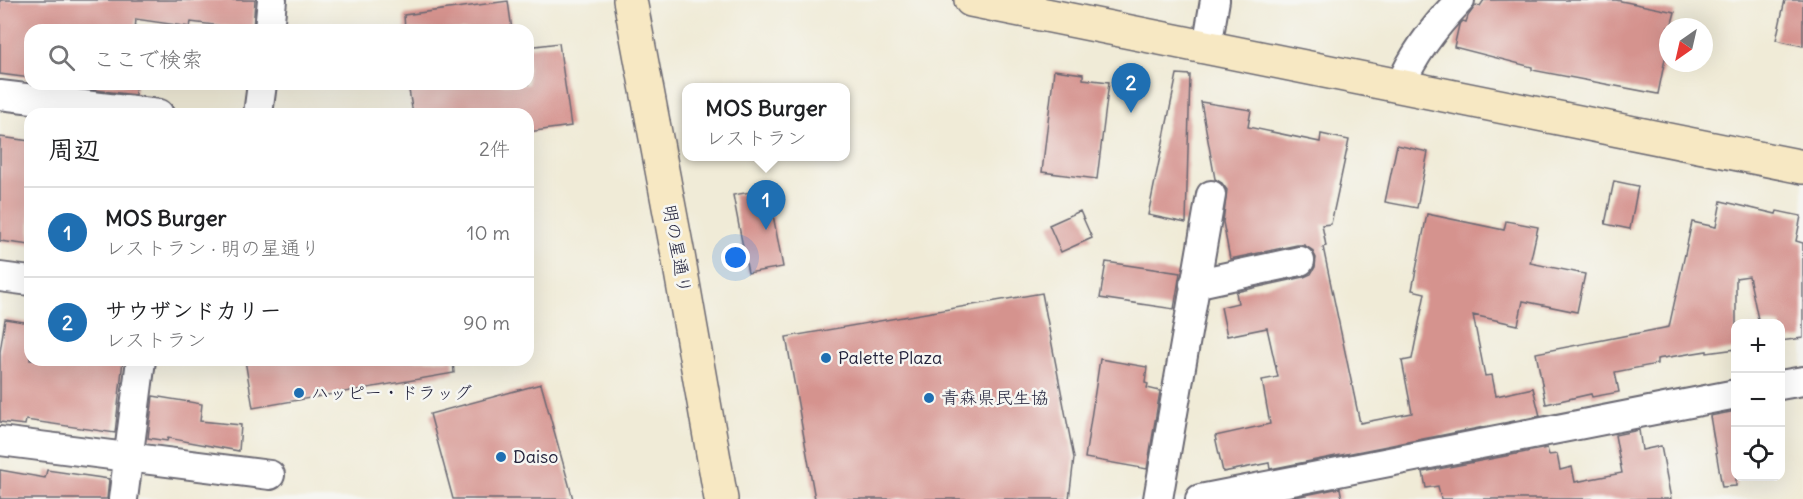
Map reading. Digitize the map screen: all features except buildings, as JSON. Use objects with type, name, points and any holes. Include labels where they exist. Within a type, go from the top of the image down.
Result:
[{"type":"street","points":[[270,24],[272,0]]},
{"type":"street","name":"明の星通り","points":[[630,0],[721,499]]},
{"type":"street","points":[[1207,47],[1215,0]]},
{"type":"street","points":[[1400,86],[1413,58],[1429,34],[1460,0]]},
{"type":"street","points":[[990,2],[1803,167]]},
{"type":"street","points":[[259,108],[261,90]]},
{"type":"street","points":[[0,95],[109,108]]},
{"type":"street","points":[[1158,499],[1210,195]]},
{"type":"street","points":[[1194,284],[1300,261]]},
{"type":"street","points":[[0,277],[24,280]]},
{"type":"street","points":[[123,499],[140,366]]},
{"type":"street","points":[[1785,384],[1803,381]]},
{"type":"street","points":[[1200,499],[1731,395]]},
{"type":"street","points":[[0,441],[270,475]]},
{"type":"place","name":"サウザンドカリー","points":[[1131,113]]},
{"type":"place","name":"MOS Burger","points":[[766,230]]},
{"type":"place","name":"Palette Plaza","points":[[826,358]]},
{"type":"place","name":"ハッピー・ドラッグ","points":[[299,393]]},
{"type":"place","name":"青森県民生協","points":[[929,398]]},
{"type":"place","name":"Daiso","points":[[501,457]]}]
